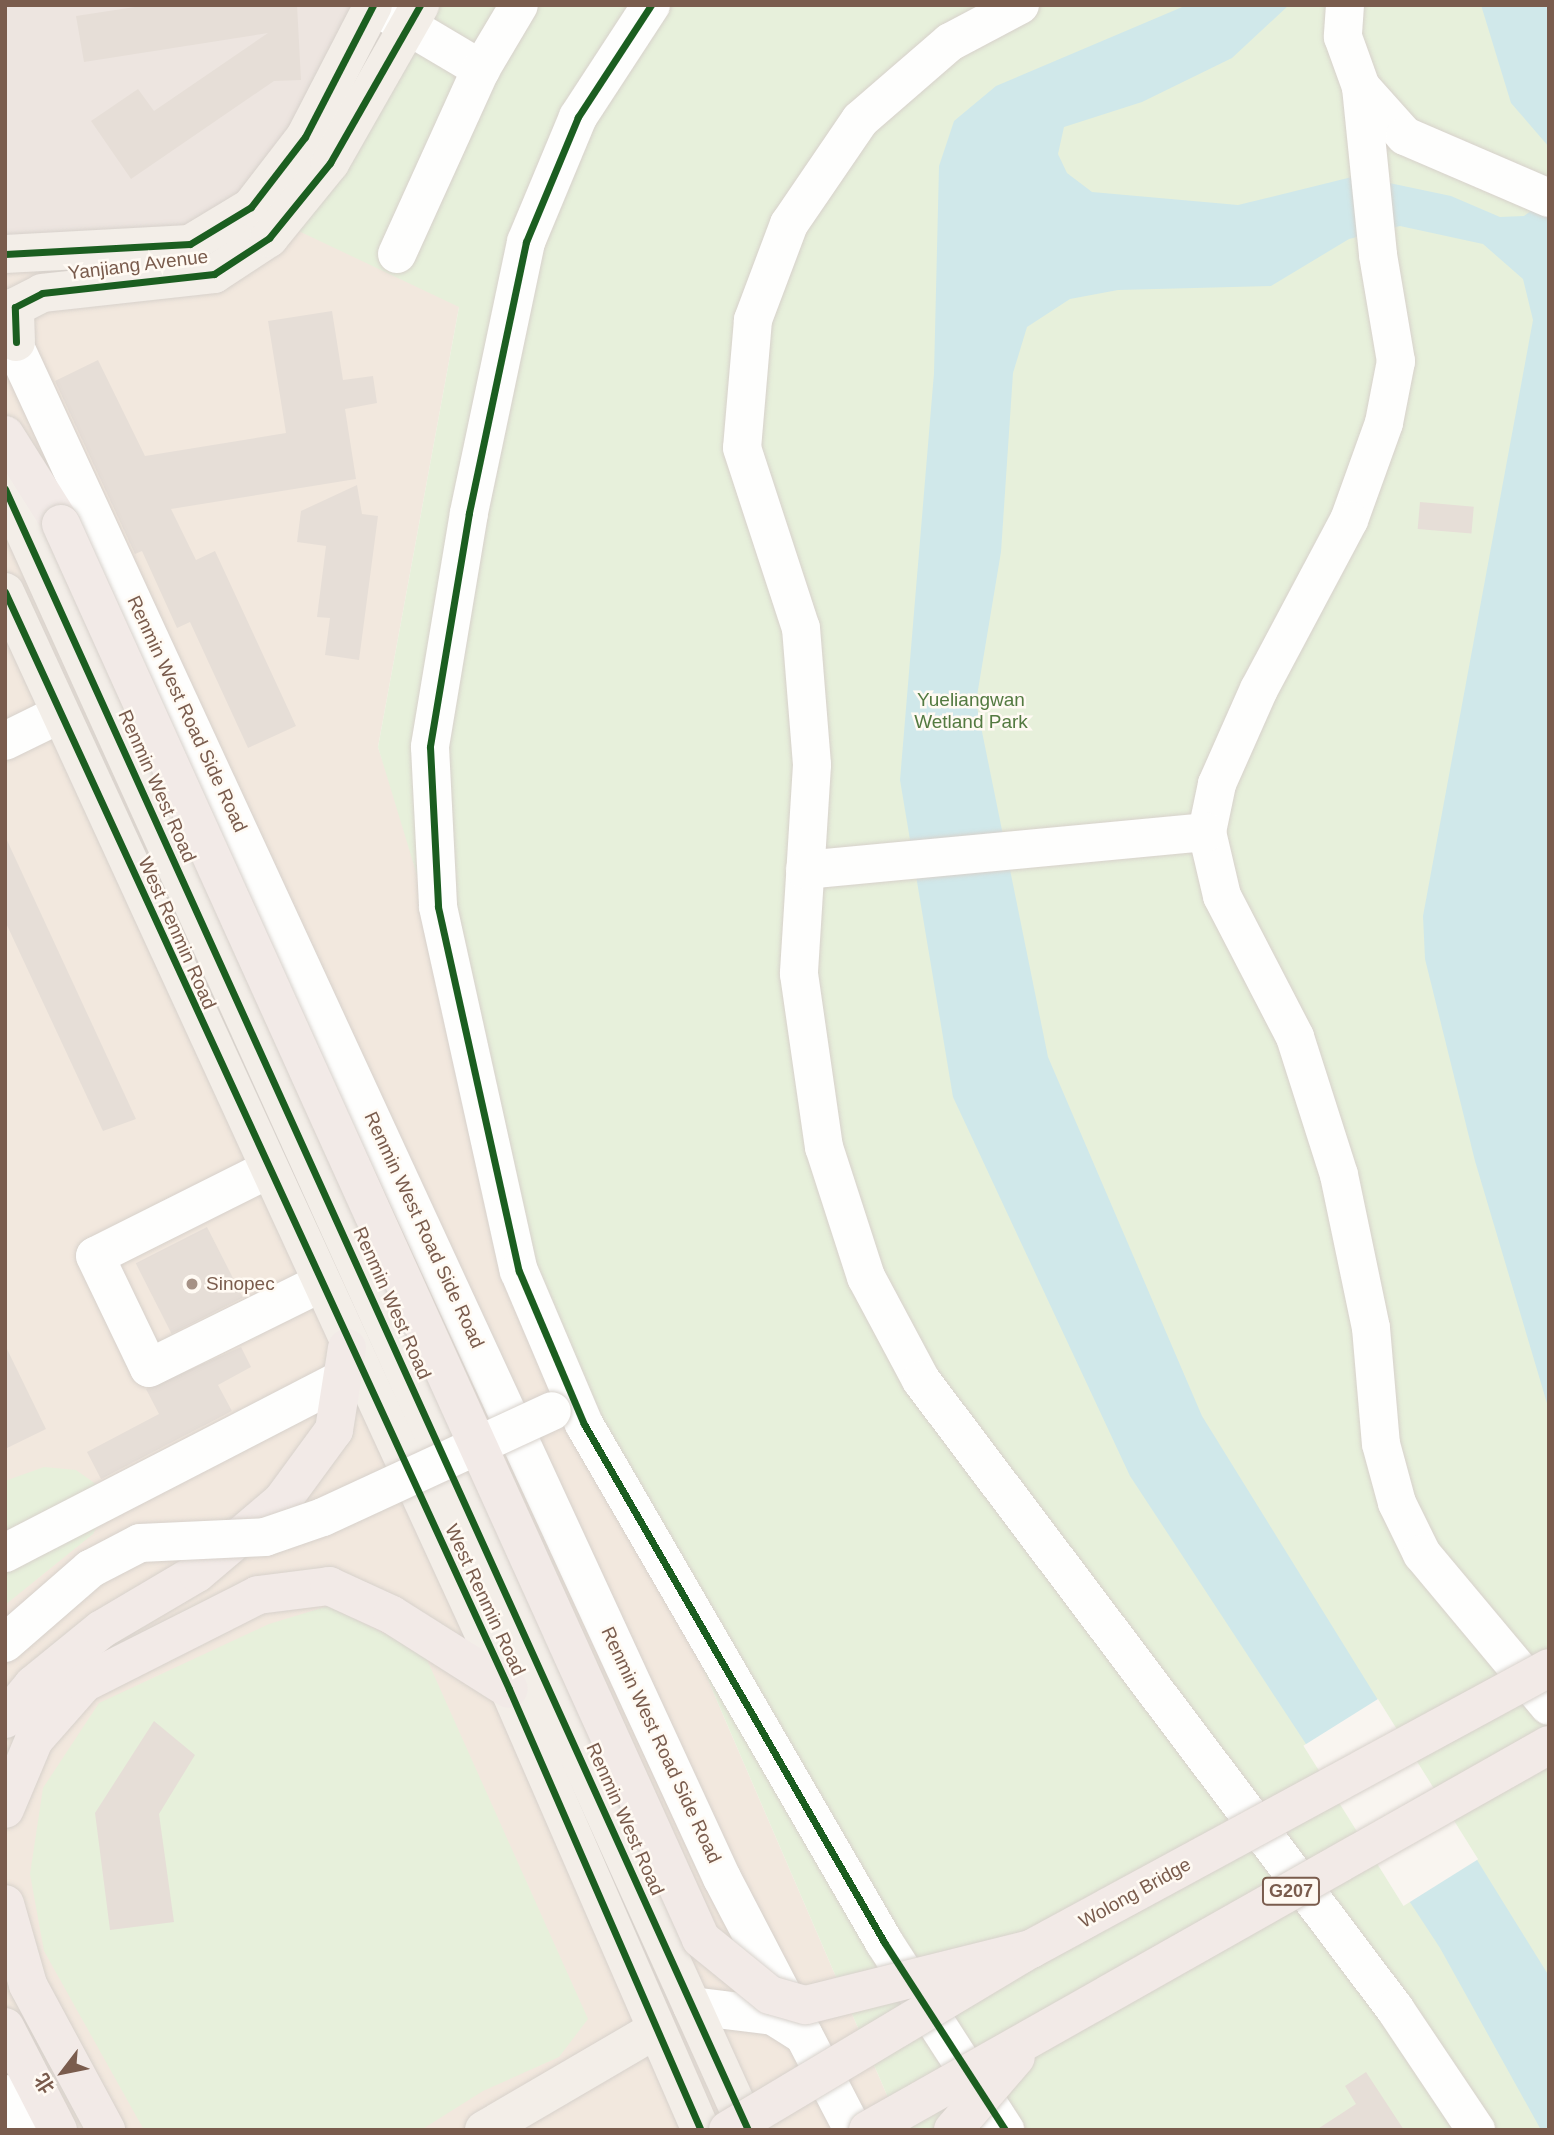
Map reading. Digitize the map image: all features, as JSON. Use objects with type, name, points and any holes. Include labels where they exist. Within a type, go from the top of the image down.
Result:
[{"type":"highway","points":[[5,435],[61,524],[701,1939],[770,1995],[806,2005],[1031,1949]]},
{"type":"highway","points":[[5,1719],[33,1685],[102,1629],[197,1573],[282,1501],[334,1430],[345,1364]]},
{"type":"highway","points":[[5,1809],[34,1740],[84,1683],[258,1595],[329,1586],[392,1615],[509,1689]]},
{"type":"highway","name":"Wolong Bridge","points":[[728,2130],[1031,1949],[1549,1668]]},
{"type":"highway","name":"G207","points":[[868,2130],[1549,1745]]},
{"type":"highway","points":[[5,1904],[28,1985],[106,2130]]},
{"type":"highway","points":[[5,2027],[58,2130]]},
{"type":"highway","points":[[953,2130],[1034,2037]]},
{"type":"main road","name":"Yanjiang Avenue","points":[[5,254],[190,244],[251,207],[305,137],[373,5]]},
{"type":"main road","name":"Yanjiang Avenue","points":[[10,333],[15,307],[42,293],[214,274],[270,238],[330,163],[413,16]]},
{"type":"main road","name":"Renmin West Road","points":[[5,489],[748,2130]]},
{"type":"main road","name":"West Renmin Road","points":[[5,592],[319,1284],[345,1364],[509,1689],[655,2031],[701,2130]]},
{"type":"main road","points":[[484,2130],[655,2031]]},
{"type":"street","points":[[373,5],[413,16],[481,69]]},
{"type":"street","points":[[397,254],[481,69],[519,5]]},
{"type":"street","points":[[652,5],[578,117],[526,242],[468,513],[430,747],[438,907],[519,1271],[584,1424],[884,1942],[1005,2130]]},
{"type":"street","points":[[1020,5],[950,42],[860,120],[789,224],[753,320],[742,449],[801,628],[812,765],[799,974],[824,1147],[866,1277],[921,1380],[1395,2009],[1476,2130]]},
{"type":"street","points":[[1345,5],[1343,37],[1361,87],[1372,169],[1378,255],[1396,361],[1384,423],[1349,520],[1217,784],[1207,832],[1222,896],[1295,1037],[1339,1175],[1371,1328],[1381,1444],[1397,1503],[1422,1555],[1549,1706]]},
{"type":"street","points":[[1361,87],[1405,136],[1539,194]]},
{"type":"street","name":"Renmin West Road Side Road","points":[[10,333],[716,1866],[853,2130]]},
{"type":"street","points":[[5,740],[61,713]]},
{"type":"street","points":[[805,870],[1207,832]]},
{"type":"street","points":[[267,1170],[95,1256],[149,1368],[319,1284]]},
{"type":"street","points":[[508,1224],[490,1250],[491,1274],[552,1411],[601,1500],[636,1513]]},
{"type":"street","points":[[5,1553],[345,1364]]},
{"type":"street","points":[[5,1643],[90,1569],[140,1544],[265,1537],[323,1517],[552,1411]]},
{"type":"street","points":[[692,2006],[774,2016],[803,2035]]},
{"type":"street","points":[[5,2094],[21,2130]]},
{"type":"shaded area","points":[[5,5],[406,5],[459,307],[378,747],[636,1513],[902,2130],[5,2130]]},
{"type":"shaded area","points":[[5,5],[357,5],[305,137],[190,244],[5,254]]},
{"type":"green space","name":"Yueliangwan Wetland Park","points":[[406,5],[1549,5],[1549,2130],[902,2130],[636,1513],[584,1424],[378,747],[459,307],[267,216]]},
{"type":"green space","points":[[44,1467],[76,1470],[114,1497],[93,1534],[5,1605],[5,1481]]},
{"type":"green space","points":[[328,1606],[424,1653],[588,2019],[559,2057],[483,2091],[421,2130],[144,2130],[44,1951],[30,1874],[43,1788],[99,1703],[269,1624]]},
{"type":"water","points":[[1187,5],[1289,5],[1232,58],[1142,102],[1064,127],[1058,154],[1067,173],[1092,192],[1238,205],[1356,176],[1451,196],[1500,217],[1524,216],[1536,207],[1549,182],[1549,1410],[1475,1161],[1425,959],[1423,916],[1533,320],[1523,279],[1483,244],[1400,226],[1349,239],[1271,286],[1118,290],[1070,299],[1027,327],[1013,373],[1001,552],[976,702],[1048,1057],[1202,1416],[1549,1976],[1549,2130],[1541,2130],[1440,1948],[1130,1476],[953,1097],[900,780],[934,373],[939,166],[954,121],[996,86]]},
{"type":"water","points":[[1481,5],[1549,5],[1549,147],[1511,103]]},
{"type":"pier","points":[[1378,1699],[1478,1859],[1404,1906],[1303,1746]]},
{"type":"building","points":[[148,5],[297,5],[301,80],[274,81],[131,179],[91,121],[138,89],[154,111],[268,33],[84,62],[76,16]]},
{"type":"building","points":[[332,311],[343,380],[373,376],[377,403],[345,409],[356,479],[171,509],[196,560],[215,551],[296,726],[248,748],[190,622],[177,628],[142,551],[135,554],[55,381],[98,360],[145,456],[286,433],[268,321]]},
{"type":"building","points":[[357,485],[362,514],[378,516],[359,660],[325,655],[330,618],[317,617],[326,546],[297,542],[301,511]]},
{"type":"building","points":[[1420,502],[1474,507],[1471,534],[1418,529]]},
{"type":"building","points":[[5,836],[136,1119],[103,1131],[5,921]]},
{"type":"building","name":"Sinopec","points":[[207,1227],[243,1297],[172,1334],[136,1263]]},
{"type":"building","points":[[5,1345],[46,1429],[5,1449]]},
{"type":"building","points":[[241,1347],[251,1367],[218,1385],[232,1411],[101,1479],[87,1452],[159,1414],[146,1389]]},
{"type":"building","points":[[154,1721],[195,1755],[159,1814],[174,1922],[110,1930],[95,1813]]},
{"type":"building","points":[[1366,2072],[1404,2130],[1316,2130],[1356,2104],[1345,2086]]},
{"type":"cycle path","points":[[5,254],[190,244],[251,207],[305,137],[373,5]]},
{"type":"cycle path","points":[[16,342],[15,307],[42,293],[214,274],[269,238],[330,163],[420,5]]},
{"type":"cycle path","points":[[651,5],[578,117],[526,242],[469,513],[430,747],[438,907],[519,1271],[584,1424],[884,1942],[1005,2130]]},
{"type":"cycle path","points":[[5,489],[748,2130]]},
{"type":"cycle path","points":[[5,592],[509,1689],[701,2130]]},
{"type":"place","name":"Sinopec","points":[[192,1284]]}]
